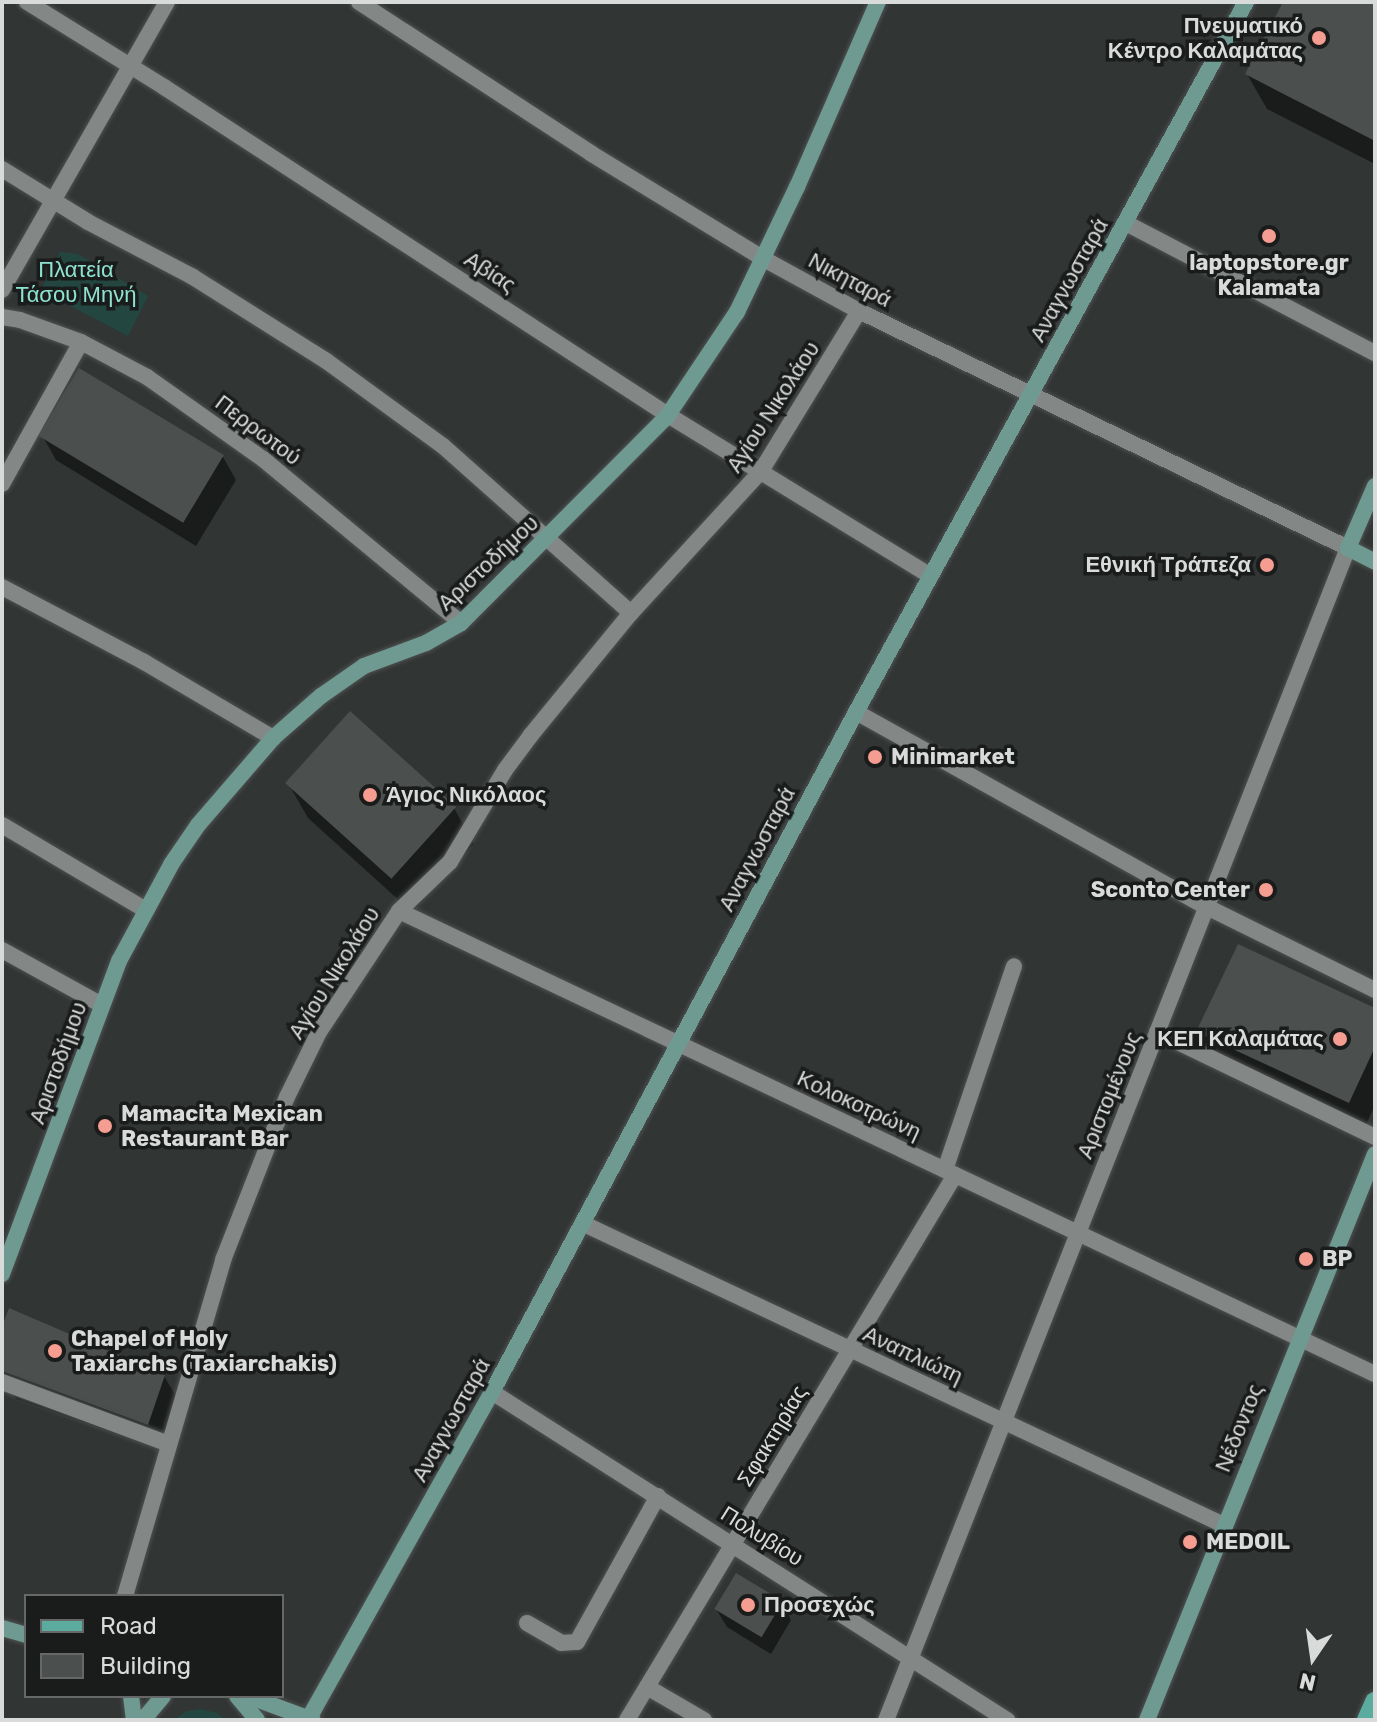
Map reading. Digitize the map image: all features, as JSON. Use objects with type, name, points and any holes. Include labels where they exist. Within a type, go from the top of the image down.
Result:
[{"type":"main road","points":[[1367,1720],[1375,1702]]},
{"type":"street","name":"Αβίας","points":[[27,2],[668,415],[931,576]]},
{"type":"street","points":[[2,290],[167,2]]},
{"type":"street","name":"Νικηταρά","points":[[359,2],[566,137],[764,259],[859,311],[1348,548]]},
{"type":"street","name":"Αριστοδήμου","points":[[2,1274],[102,1005],[146,910],[198,825],[273,738],[321,696],[364,666],[426,643],[461,623],[668,415],[723,336],[764,259],[878,2]]},
{"type":"street","name":"Αναγνωσταρά","points":[[311,1719],[584,1224],[856,712],[1246,2]]},
{"type":"street","points":[[2,169],[193,277],[325,360],[443,446],[545,540],[631,613]]},
{"type":"street","points":[[1126,223],[1375,353]]},
{"type":"street","name":"Αγίου Νικολάου","points":[[126,1594],[223,1260],[287,1097],[319,1032],[399,911],[450,862],[505,770],[631,613],[761,471],[859,311]]},
{"type":"street","name":"Περρωτού","points":[[2,317],[20,320],[81,342],[147,377],[263,459],[461,623]]},
{"type":"street","points":[[2,484],[81,342]]},
{"type":"street","name":"Αριστομένους","points":[[886,1720],[1375,486]]},
{"type":"street","points":[[1348,548],[1375,562]]},
{"type":"street","points":[[2,587],[144,662],[273,738]]},
{"type":"street","points":[[856,712],[1207,907],[1375,990]]},
{"type":"street","points":[[2,825],[146,910]]},
{"type":"street","name":"Κολοκοτρώνη","points":[[399,911],[1375,1374]]},
{"type":"street","points":[[2,950],[102,1005]]},
{"type":"street","name":"Σφακτηρίας","points":[[627,1720],[849,1349],[950,1173],[1014,966]]},
{"type":"street","points":[[1157,1032],[1375,1137]]},
{"type":"street","name":"Νέδοντος","points":[[1147,1720],[1375,1154]]},
{"type":"street","name":"Αναπλιώτη","points":[[584,1224],[1224,1525]]},
{"type":"street","points":[[2,1382],[169,1444]]},
{"type":"street","name":"Πολυβίου","points":[[492,1392],[1007,1720]]},
{"type":"street","points":[[527,1623],[561,1643],[577,1642],[658,1496]]},
{"type":"street","points":[[2,1628],[24,1634]]},
{"type":"street","points":[[647,1687],[704,1720]]},
{"type":"street","points":[[131,1698],[134,1720]]},
{"type":"street","points":[[143,1720],[161,1698]]},
{"type":"street","points":[[239,1698],[257,1720]]},
{"type":"street","points":[[253,1698],[311,1719]]},
{"type":"green space","name":"Πλατεία Τάσου Μηνή","points":[[60,252],[78,254],[148,296],[128,336],[59,300],[42,287]]},
{"type":"green space","points":[[200,1709],[217,1713],[226,1720],[173,1720],[187,1711]]},
{"type":"building","name":"Πνευματικό Κέντρο Καλαμάτας","points":[[1283,2],[1375,2],[1375,141],[1245,74]]},
{"type":"building","points":[[79,368],[224,455],[183,523],[38,436]]},
{"type":"building","name":"Άγιος Νικόλαος","points":[[350,711],[456,807],[391,879],[285,783]]},
{"type":"building","points":[[1238,944],[1375,1008],[1375,1047],[1349,1103],[1196,1032]]},
{"type":"building","name":"Chapel of Holy Taxiarchs (Taxiarchakis)","points":[[9,1308],[165,1375],[148,1425],[2,1371],[2,1327]]},
{"type":"building","name":"Προσεχώς","points":[[736,1573],[783,1601],[762,1637],[714,1609]]},
{"type":"place","name":"Πνευματικό Κέντρο Καλαμάτας","points":[[1319,38]]},
{"type":"place","name":"laptopstore.gr Kalamata","points":[[1269,236]]},
{"type":"place","name":"Εθνική Τράπεζα","points":[[1267,565]]},
{"type":"place","name":"Minimarket","points":[[875,757]]},
{"type":"place","name":"Άγιος Νικόλαος","points":[[370,795]]},
{"type":"place","name":"Sconto Center","points":[[1266,890]]},
{"type":"place","name":"ΚΕΠ Καλαμάτας","points":[[1340,1039]]},
{"type":"place","name":"Mamacita Mexican Restaurant Bar","points":[[105,1126]]},
{"type":"place","name":"BP","points":[[1306,1259]]},
{"type":"place","name":"Chapel of Holy Taxiarchs (Taxiarchakis)","points":[[55,1351]]},
{"type":"place","name":"MEDOIL","points":[[1190,1542]]},
{"type":"place","name":"Προσεχώς","points":[[748,1605]]}]
